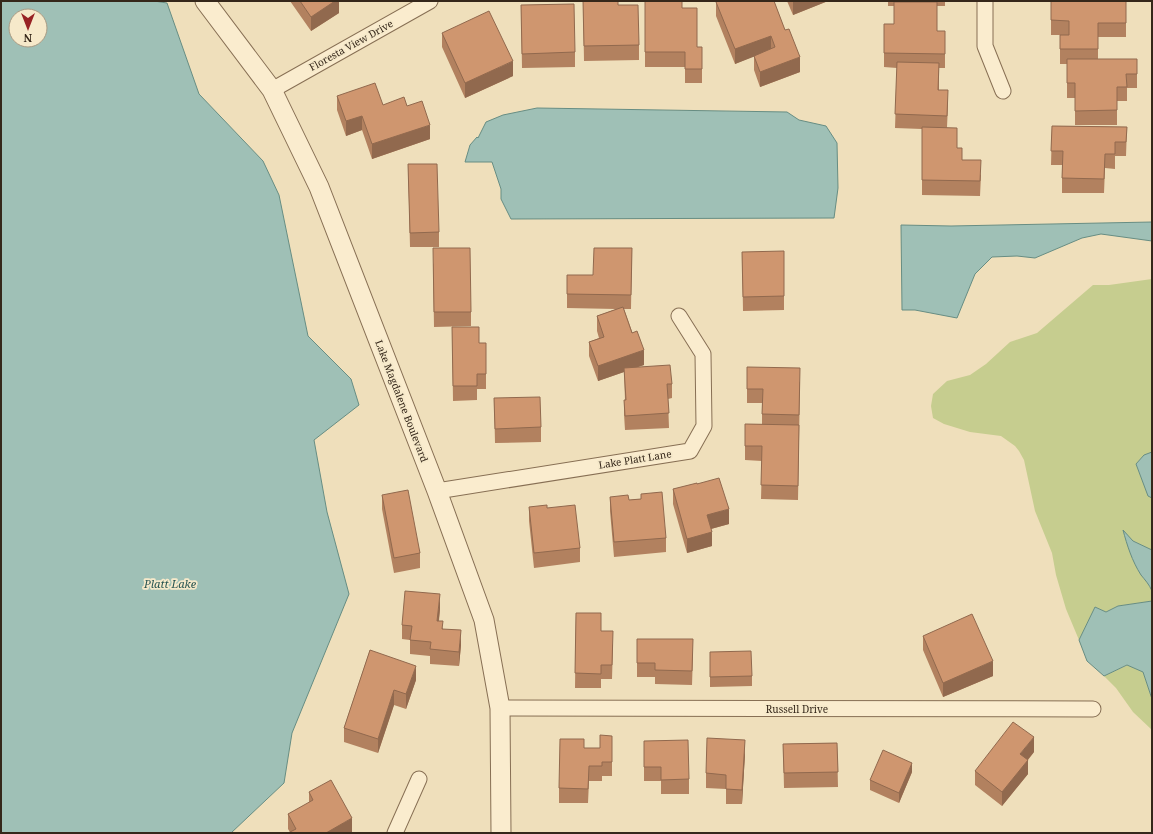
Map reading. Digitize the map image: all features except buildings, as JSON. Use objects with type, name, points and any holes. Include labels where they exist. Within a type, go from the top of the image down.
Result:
[{"type":"street","name":"Lake Magdalene Boulevard","points":[[205,1],[272,90],[319,187],[437,491],[484,620],[500,708],[501,833]]},
{"type":"street","name":"Floresta View Drive","points":[[272,90],[430,1]]},
{"type":"street","points":[[985,1],[985,46],[1003,91]]},
{"type":"street","name":"Lake Platt Lane","points":[[437,491],[690,451],[704,426],[703,354],[679,316]]},
{"type":"street","name":"Russell Drive","points":[[500,708],[1093,709]]},
{"type":"street","points":[[395,833],[419,779]]},
{"type":"green space","points":[[1152,279],[1152,452],[1144,455],[1136,464],[1148,495],[1152,498],[1152,550],[1133,541],[1123,531],[1141,575],[1148,583],[1152,591],[1152,601],[1118,606],[1106,612],[1095,607],[1079,640],[1066,609],[1056,575],[1052,553],[1035,511],[1024,460],[1019,451],[1015,446],[1001,436],[970,432],[944,424],[933,418],[931,406],[933,394],[947,381],[970,375],[986,364],[1010,342],[1037,333],[1093,285],[1109,285]]},
{"type":"green space","points":[[1128,665],[1143,672],[1152,699],[1152,730],[1133,712],[1116,688],[1104,676]]},
{"type":"water","name":"Platt Lake","points":[[1,1],[154,1],[167,3],[199,94],[263,161],[279,195],[308,336],[351,379],[359,405],[314,440],[327,512],[349,594],[292,733],[284,783],[231,833],[1,833]]},
{"type":"water","points":[[537,108],[787,112],[799,120],[826,126],[837,143],[838,188],[834,218],[511,219],[501,199],[501,189],[492,162],[465,162],[470,145],[477,137],[478,138],[486,122],[503,115]]},
{"type":"water","points":[[1152,222],[1152,241],[1101,234],[1082,238],[1035,258],[1017,256],[992,257],[975,274],[957,318],[915,310],[902,310],[901,225],[951,226]]},
{"type":"water","points":[[1152,452],[1152,498],[1148,496],[1136,464],[1144,455]]},
{"type":"water","points":[[1123,530],[1133,541],[1152,550],[1152,591],[1135,564]]},
{"type":"water","points":[[1152,601],[1152,699],[1143,672],[1127,665],[1104,676],[1087,661],[1079,640],[1095,607],[1106,612],[1118,606]]}]
